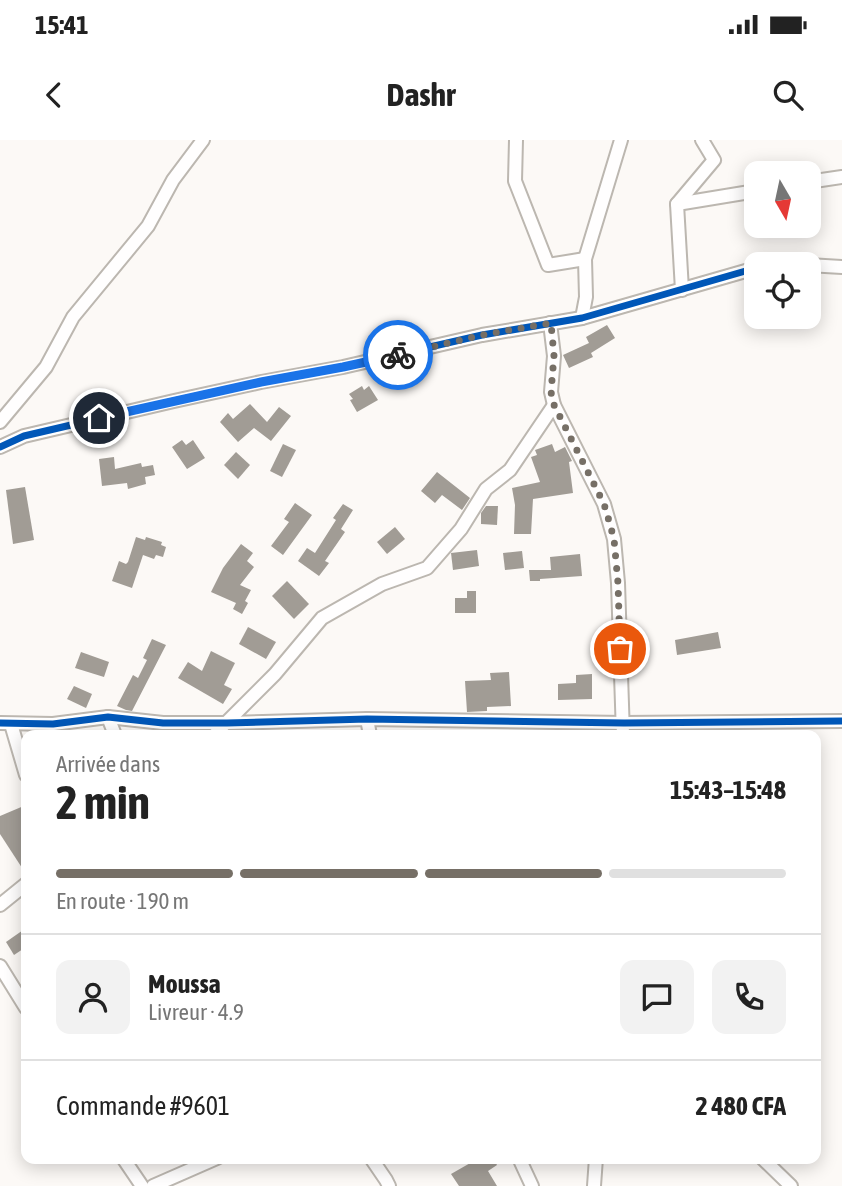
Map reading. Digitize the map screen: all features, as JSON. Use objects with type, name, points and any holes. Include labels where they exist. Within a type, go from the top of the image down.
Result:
[{"type":"street","points":[[0,422],[46,367],[73,317],[148,226],[173,180],[203,140]]},
{"type":"street","points":[[516,140],[515,181],[548,265],[584,259]]},
{"type":"street","points":[[582,318],[586,297],[584,259],[621,140]]},
{"type":"street","points":[[682,290],[677,204],[714,160],[702,140]]},
{"type":"street","points":[[821,180],[842,177]]},
{"type":"street","points":[[677,204],[744,193]]},
{"type":"street","points":[[821,266],[842,267]]},
{"type":"street","points":[[0,447],[24,436],[174,401],[343,367],[482,335],[582,318],[744,272]]},
{"type":"street","points":[[551,323],[554,356],[551,392],[554,405],[604,504],[614,539],[624,729]]},
{"type":"street","points":[[219,730],[275,674],[322,618],[382,584],[427,568],[461,529],[486,489],[510,470],[554,405]]},
{"type":"street","points":[[108,717],[113,730]]},
{"type":"street","points":[[21,763],[5,724],[53,724],[108,717],[163,723],[367,719],[624,729],[842,721]]},
{"type":"street","points":[[367,719],[369,730]]},
{"type":"street","points":[[0,905],[21,888]]},
{"type":"street","points":[[0,966],[21,1000]]},
{"type":"street","points":[[127,1164],[142,1186]]},
{"type":"street","points":[[153,1186],[203,1164]]},
{"type":"street","points":[[375,1164],[389,1186]]},
{"type":"street","points":[[522,1164],[532,1186]]},
{"type":"street","points":[[594,1186],[596,1164]]},
{"type":"street","points":[[768,1164],[790,1186]]},
{"type":"building","points":[[607,325],[615,338],[591,353],[593,357],[569,368],[563,355],[589,343],[586,337]]},
{"type":"building","points":[[362,386],[364,390],[369,386],[378,400],[357,412],[349,394]]},
{"type":"building","points":[[250,404],[267,422],[279,407],[291,416],[271,441],[254,428],[238,442],[220,422],[228,413],[233,419]]},
{"type":"building","points":[[182,440],[186,445],[193,440],[205,458],[187,469],[172,447]]},
{"type":"building","points":[[283,444],[296,450],[282,477],[270,471]]},
{"type":"building","points":[[552,444],[555,452],[565,447],[572,461],[569,462],[573,493],[533,499],[531,534],[514,534],[515,505],[512,488],[540,482],[531,457],[537,455],[535,450]]},
{"type":"building","points":[[236,452],[250,465],[238,479],[224,465]]},
{"type":"building","points":[[114,457],[115,469],[141,463],[142,467],[153,465],[155,475],[145,477],[146,484],[128,489],[127,483],[102,486],[99,459]]},
{"type":"building","points":[[437,472],[470,498],[462,510],[442,495],[435,503],[421,491]]},
{"type":"building","points":[[25,487],[34,540],[13,544],[6,490]]},
{"type":"building","points":[[295,503],[312,515],[283,555],[271,546],[289,522],[284,519]]},
{"type":"building","points":[[343,504],[353,510],[341,529],[345,532],[325,561],[329,563],[319,576],[298,561],[307,548],[315,553]]},
{"type":"building","points":[[486,506],[498,506],[497,525],[481,524],[481,513]]},
{"type":"building","points":[[395,527],[405,539],[387,554],[377,542]]},
{"type":"building","points":[[136,537],[162,542],[161,545],[166,547],[163,557],[156,555],[154,559],[143,555],[132,588],[112,581],[119,561],[126,564],[128,562]]},
{"type":"building","points":[[241,544],[253,553],[247,561],[254,567],[240,585],[251,590],[242,614],[233,609],[236,603],[211,592],[223,568]]},
{"type":"building","points":[[477,550],[479,566],[453,570],[451,553]]},
{"type":"building","points":[[522,551],[524,568],[505,570],[503,553]]},
{"type":"building","points":[[580,554],[582,576],[530,581],[529,570],[551,570],[550,557]]},
{"type":"building","points":[[287,581],[309,604],[294,619],[272,596]]},
{"type":"building","points":[[467,591],[476,591],[476,613],[455,613],[455,598],[467,598]]},
{"type":"building","points":[[248,627],[276,642],[266,659],[239,644]]},
{"type":"building","points":[[718,632],[721,648],[677,655],[675,640]]},
{"type":"building","points":[[152,639],[166,645],[132,711],[126,710],[117,706],[133,675],[138,678],[147,660],[143,658]]},
{"type":"building","points":[[211,651],[235,663],[224,685],[232,689],[223,704],[178,678],[188,662],[202,671]]},
{"type":"building","points":[[81,652],[109,662],[104,677],[75,668]]},
{"type":"building","points":[[509,672],[511,706],[487,707],[487,711],[467,712],[465,681],[491,680],[490,673]]},
{"type":"building","points":[[592,674],[592,699],[558,700],[558,684],[576,683],[576,675]]},
{"type":"building","points":[[74,686],[92,694],[86,708],[67,699]]},
{"type":"building","points":[[21,807],[21,866],[0,834],[0,816]]},
{"type":"building","points":[[21,932],[21,950],[14,955],[6,942]]},
{"type":"building","points":[[468,1164],[496,1164],[488,1171],[497,1186],[459,1186],[451,1174]]},
{"type":"cycle path","points":[[0,447],[24,436],[174,401],[343,367],[482,335],[582,318],[744,271]]},
{"type":"cycle path","points":[[0,723],[53,724],[108,717],[163,723],[367,719],[624,723],[842,721]]},
{"type":"way so far","points":[[398,355],[482,335],[551,323],[554,356],[551,392],[554,405],[604,504],[614,539],[620,649]]},
{"type":"route","points":[[99,418],[398,355]]}]
